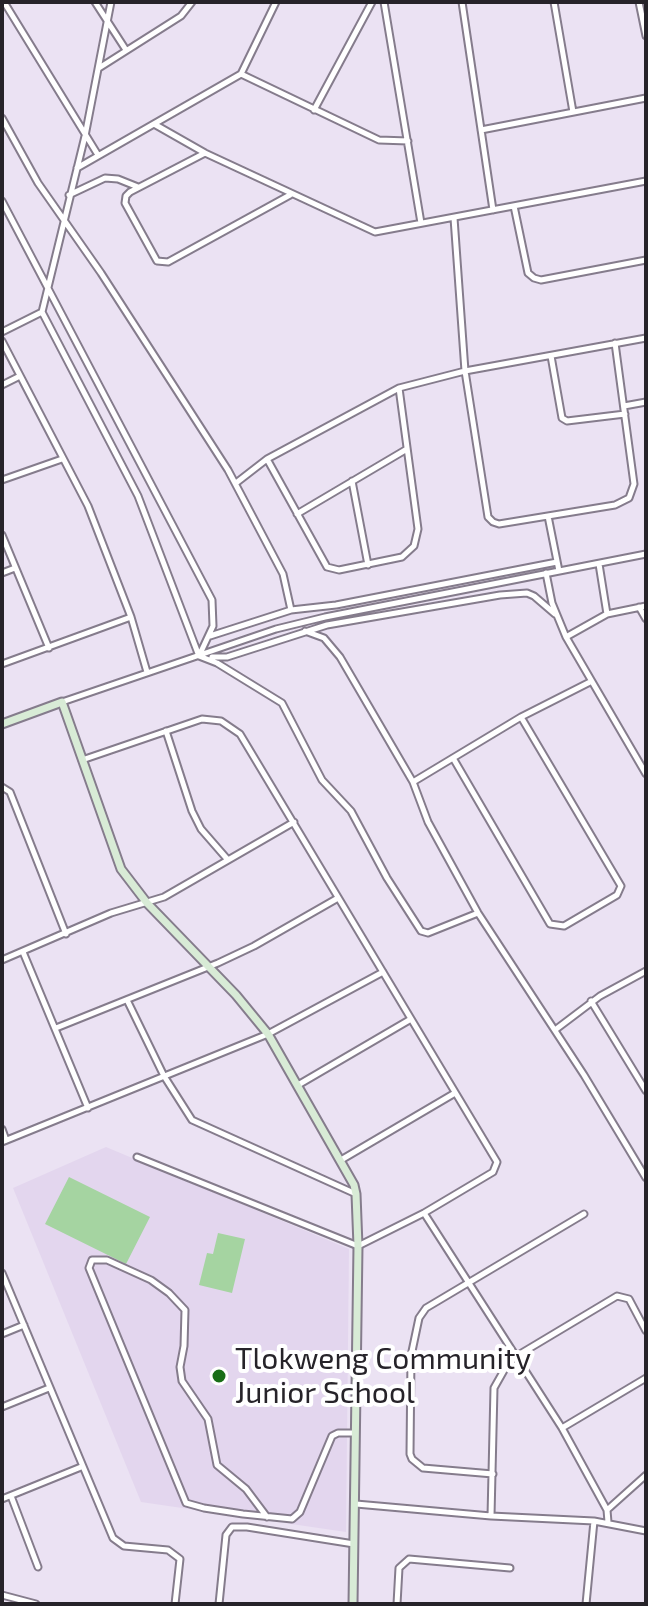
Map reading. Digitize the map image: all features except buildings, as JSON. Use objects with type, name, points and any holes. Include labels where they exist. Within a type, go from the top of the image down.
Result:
[{"type":"street","points":[[4,2],[98,155]]},
{"type":"street","points":[[95,2],[126,50]]},
{"type":"street","points":[[111,2],[85,136],[42,312],[138,496],[201,655],[282,703],[322,780],[351,811],[387,878],[421,931],[428,933],[478,913]]},
{"type":"street","points":[[77,168],[241,74],[276,2]]},
{"type":"street","points":[[314,110],[372,2]]},
{"type":"street","points":[[384,2],[421,223]]},
{"type":"street","points":[[462,2],[493,210]]},
{"type":"street","points":[[554,2],[573,112]]},
{"type":"street","points":[[639,2],[646,36]]},
{"type":"street","points":[[99,69],[181,16],[191,3]]},
{"type":"street","points":[[241,74],[381,141],[408,141]]},
{"type":"street","points":[[481,130],[646,98]]},
{"type":"street","points":[[2,118],[38,183],[236,483],[283,574],[291,610]]},
{"type":"street","points":[[154,124],[205,153],[375,232],[646,181]]},
{"type":"street","points":[[205,153],[127,194],[125,203],[154,259],[164,263],[291,194]]},
{"type":"street","points":[[69,195],[105,178],[139,187]]},
{"type":"street","points":[[2,201],[212,600],[214,614],[210,636],[201,655]]},
{"type":"street","points":[[514,206],[528,273],[534,278],[541,280],[646,260]]},
{"type":"street","points":[[454,218],[465,371],[488,517],[499,524],[615,505],[629,498],[634,484],[615,343]]},
{"type":"street","points":[[2,332],[42,312]]},
{"type":"street","points":[[236,483],[267,459],[399,388],[465,371],[646,338]]},
{"type":"street","points":[[2,341],[98,529],[131,617],[147,672]]},
{"type":"street","points":[[551,356],[559,414],[564,420],[625,414]]},
{"type":"street","points":[[2,385],[20,376]]},
{"type":"street","points":[[267,459],[327,567],[339,570],[402,557],[409,553],[417,537],[399,388]]},
{"type":"street","points":[[624,406],[646,402]]},
{"type":"street","points":[[297,514],[407,449]]},
{"type":"street","points":[[2,480],[62,459]]},
{"type":"street","points":[[352,481],[368,565]]},
{"type":"street","points":[[548,516],[559,571]]},
{"type":"street","points":[[2,535],[49,649]]},
{"type":"street","points":[[2,724],[276,629],[337,614],[646,554]]},
{"type":"street","points":[[210,636],[291,610],[336,605],[557,562]]},
{"type":"street","points":[[599,564],[607,614]]},
{"type":"street","points":[[2,573],[15,568]]},
{"type":"street","points":[[546,573],[555,614],[566,637],[646,774]]},
{"type":"street","points":[[201,655],[227,657],[327,625],[521,593],[534,596],[555,614]]},
{"type":"street","points":[[566,637],[607,614],[642,606],[646,619]]},
{"type":"street","points":[[2,664],[131,617]]},
{"type":"street","points":[[305,631],[324,638],[340,657],[413,782],[428,822],[478,913],[646,1178]]},
{"type":"street","points":[[413,782],[521,717],[590,682]]},
{"type":"street","points":[[62,702],[121,869],[147,903],[209,966],[268,1034],[341,1160],[356,1194],[356,1544],[353,1604]]},
{"type":"street","points":[[453,758],[550,924],[564,926],[604,903],[619,893],[621,886],[521,717]]},
{"type":"street","points":[[82,760],[202,719],[221,721],[240,734],[497,1165],[493,1172],[424,1213],[358,1246],[137,1157]]},
{"type":"street","points":[[166,731],[192,811],[201,829],[228,860]]},
{"type":"street","points":[[2,787],[10,792],[66,934]]},
{"type":"street","points":[[2,960],[111,913],[147,903],[181,888],[294,822]]},
{"type":"street","points":[[56,1028],[254,946],[338,898]]},
{"type":"street","points":[[23,952],[88,1108]]},
{"type":"street","points":[[555,1030],[591,1001],[646,971]]},
{"type":"street","points":[[2,1129],[4,1141],[268,1034],[383,972]]},
{"type":"street","points":[[127,1000],[164,1076],[187,1115],[197,1124],[356,1194]]},
{"type":"street","points":[[591,1001],[645,1088]]},
{"type":"street","points":[[298,1085],[411,1019]]},
{"type":"street","points":[[341,1160],[455,1093]]},
{"type":"street","points":[[424,1213],[562,1428],[607,1510],[608,1522]]},
{"type":"street","points":[[493,1474],[423,1468],[415,1463],[410,1454],[411,1356],[419,1318],[426,1308],[584,1214]]},
{"type":"street","points":[[267,1517],[246,1489],[217,1465],[208,1419],[182,1381],[180,1367],[185,1310],[151,1280],[107,1260],[92,1260],[89,1268],[184,1500],[190,1505],[204,1508],[287,1520],[297,1515],[332,1436],[356,1433]]},
{"type":"street","points":[[2,1273],[81,1467],[116,1541],[128,1546],[168,1550],[180,1559],[175,1604]]},
{"type":"street","points":[[491,1516],[494,1388],[515,1357],[617,1296],[629,1299],[646,1331]]},
{"type":"street","points":[[2,1334],[24,1325]]},
{"type":"street","points":[[562,1428],[646,1378]]},
{"type":"street","points":[[2,1407],[49,1388]]},
{"type":"street","points":[[2,1499],[81,1467]]},
{"type":"street","points":[[607,1510],[646,1475]]},
{"type":"street","points":[[11,1496],[38,1567]]},
{"type":"street","points":[[356,1504],[608,1522],[646,1531]]},
{"type":"street","points":[[586,1604],[594,1521]]},
{"type":"street","points":[[219,1604],[226,1535],[232,1527],[356,1544]]},
{"type":"street","points":[[397,1604],[399,1568],[409,1559],[510,1568]]},
{"type":"street","points":[[2,1595],[36,1604]]},
{"type":"shaded area","name":"Tlokweng Community Junior School","points":[[106,1147],[349,1249],[346,1532],[141,1502],[13,1188]]},
{"type":"green space","points":[[69,1177],[150,1217],[126,1264],[45,1224]]},
{"type":"green space","points":[[218,1233],[245,1239],[232,1293],[199,1285],[207,1253],[213,1254]]},
{"type":"place","name":"Tlokweng Community Junior School","points":[[219,1376]]}]
